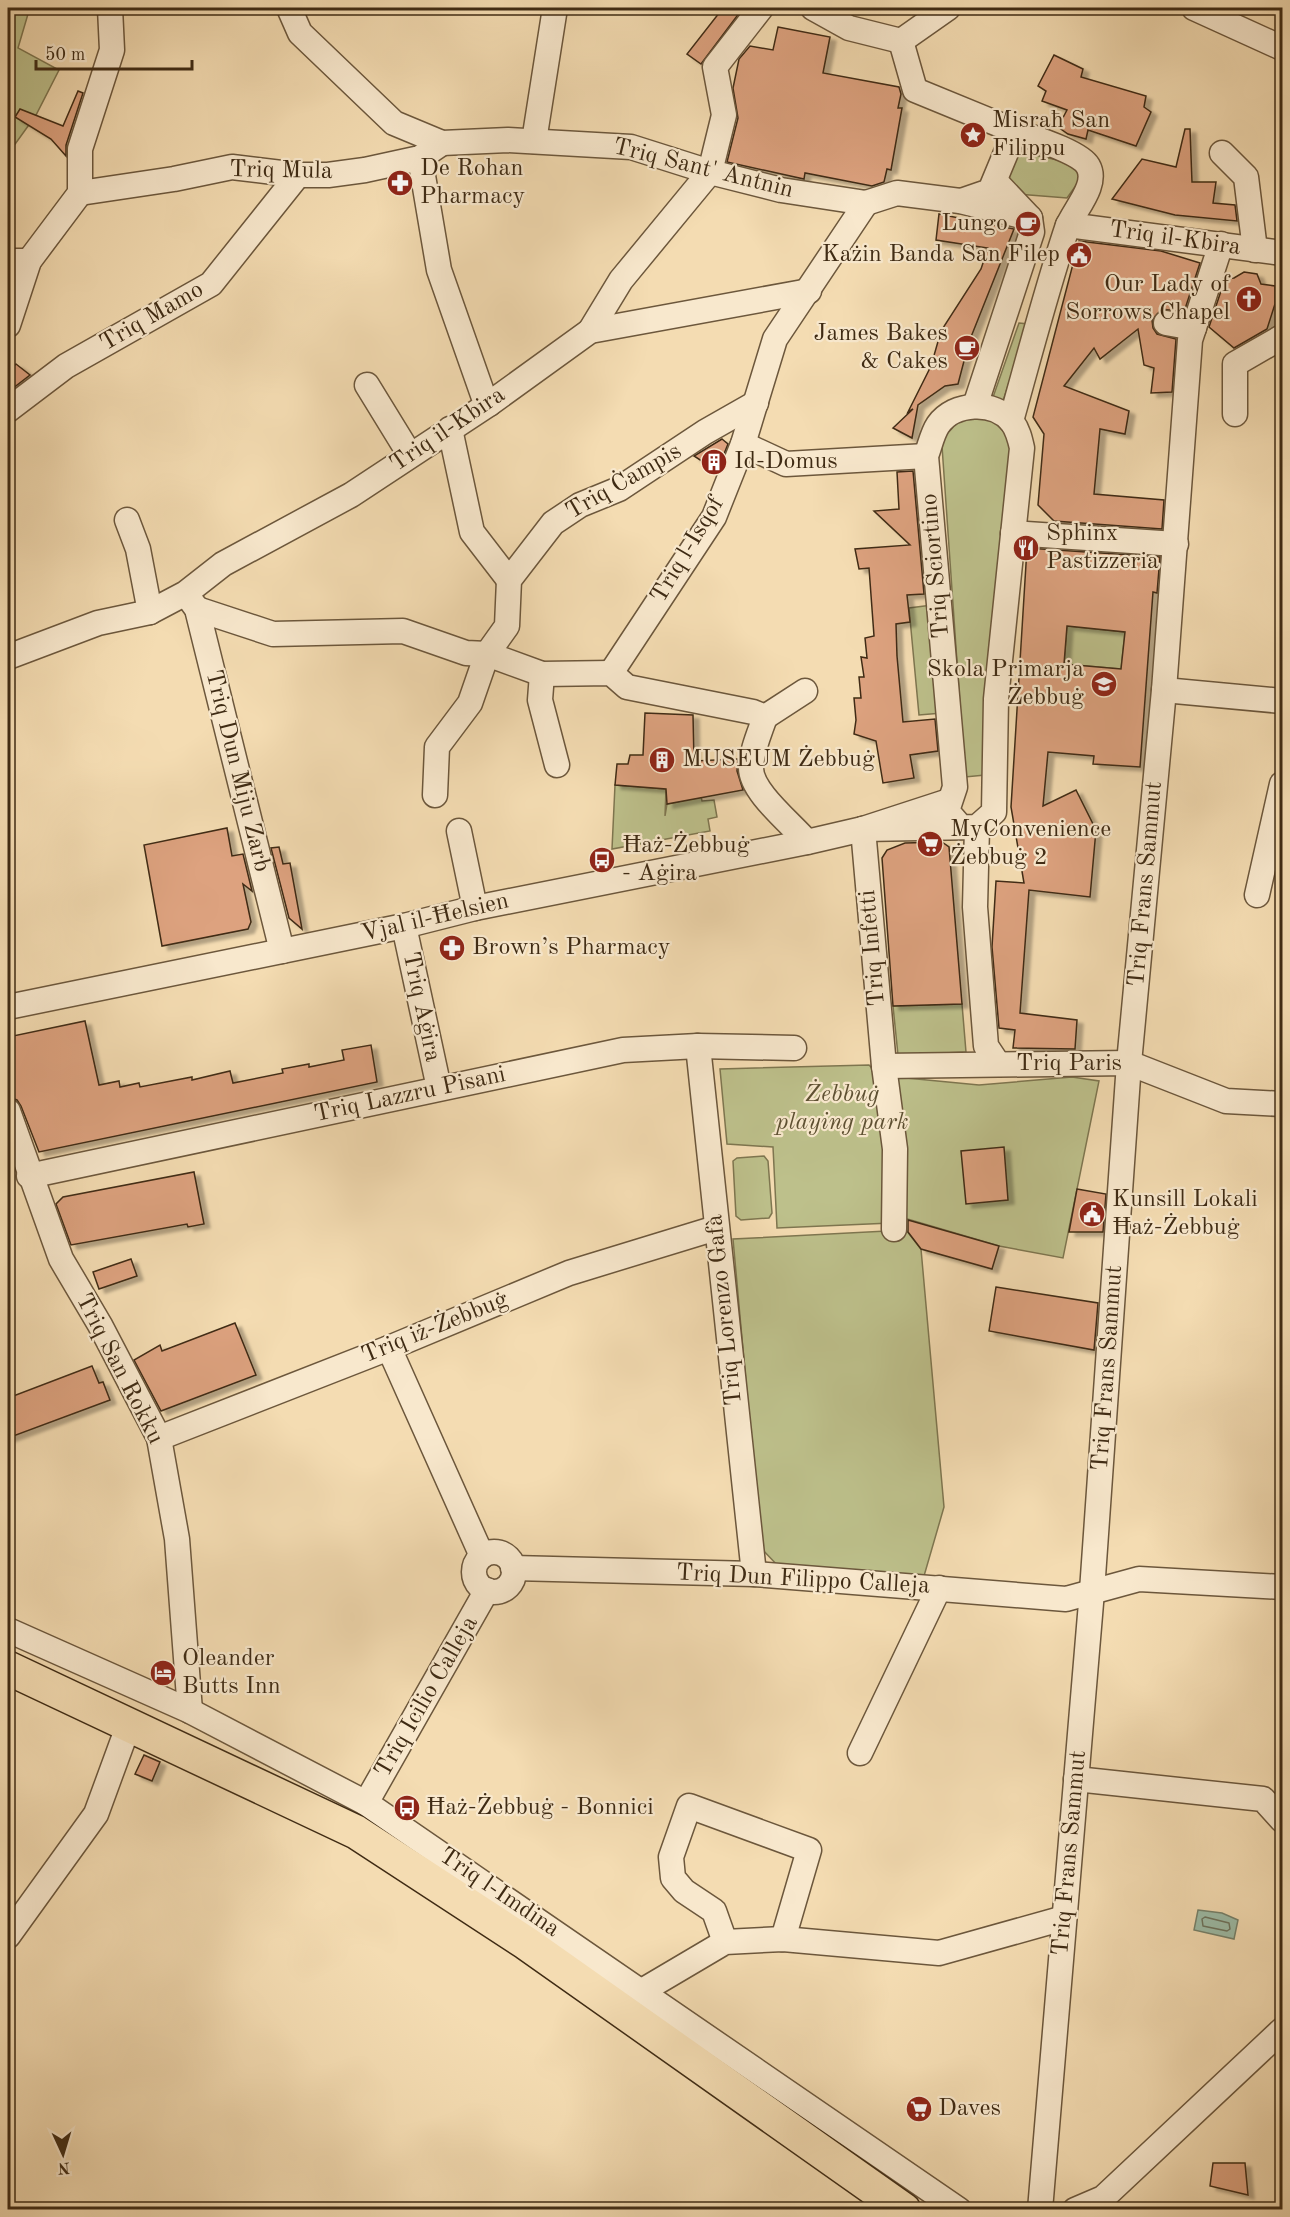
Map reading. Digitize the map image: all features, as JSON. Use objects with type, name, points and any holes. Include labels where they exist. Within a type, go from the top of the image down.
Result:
[{"type":"highway","name":"Triq l-Imdina","points":[[8,1668],[356,1832],[526,1943],[904,2210]]},
{"type":"street","points":[[8,325],[18,261],[80,193],[80,149],[112,50],[110,8]]},
{"type":"street","points":[[289,8],[300,33],[394,123],[442,143]]},
{"type":"street","points":[[536,8],[551,32]]},
{"type":"street","points":[[534,141],[555,8]]},
{"type":"street","points":[[590,332],[621,280],[710,172],[724,115],[715,67],[760,8]]},
{"type":"street","points":[[813,8],[849,28],[901,41],[948,8]]},
{"type":"street","points":[[1194,8],[1282,48]]},
{"type":"street","points":[[901,41],[915,90],[1084,161],[1091,173],[1087,190],[1068,225],[1011,421]]},
{"type":"street","points":[[968,827],[994,812],[996,699],[1022,448],[1011,421],[991,408],[975,406],[1032,232],[1030,218],[995,181],[1015,131]]},
{"type":"street","name":"Triq Sant' Antnin","points":[[442,143],[534,141],[631,147],[710,172],[780,190],[866,203],[897,193],[960,201],[1030,218]]},
{"type":"street","name":"Triq Mula","points":[[80,193],[174,179],[232,167],[298,175],[328,175],[365,170],[420,158],[442,143]]},
{"type":"street","points":[[1222,153],[1246,177],[1255,250]]},
{"type":"street","points":[[420,158],[439,270],[454,318],[483,395],[489,404]]},
{"type":"street","name":"Triq Mamo","points":[[8,410],[66,366],[211,284],[298,175]]},
{"type":"street","name":"Triq Sant' Antnin","points":[[960,201],[990,191],[995,181]]},
{"type":"street","points":[[1087,190],[1099,214],[1116,230]]},
{"type":"street","points":[[809,291],[866,203]]},
{"type":"street","name":"Triq il-Kbira","points":[[1068,225],[1282,253]]},
{"type":"street","name":"Triq Frans Sammut","points":[[1040,2210],[1092,1591],[1129,1063],[1164,690],[1190,340],[1221,244]]},
{"type":"street","name":"Triq il-Kbira","points":[[8,657],[98,623],[191,601],[223,564],[351,495],[489,404],[590,332],[809,291]]},
{"type":"street","name":"Triq l-Isqof","points":[[611,673],[714,517],[743,444],[776,339],[809,291]]},
{"type":"street","points":[[1166,323],[1194,328]]},
{"type":"street","points":[[1235,414],[1236,364],[1282,337]]},
{"type":"street","points":[[366,384],[410,454]]},
{"type":"street","name":"Triq Ċampis","points":[[509,580],[554,523],[580,505],[619,489],[705,432],[756,403]]},
{"type":"street","name":"Triq Sciortino","points":[[975,406],[949,415],[938,425],[927,456],[952,794],[947,811],[968,827],[986,1046],[998,1064]]},
{"type":"street","points":[[435,795],[437,747],[470,703],[487,654],[507,626],[509,580],[472,532],[450,429]]},
{"type":"street","points":[[743,444],[786,464],[927,456]]},
{"type":"street","points":[[127,520],[138,549],[150,612]]},
{"type":"street","points":[[1012,533],[1176,544]]},
{"type":"street","points":[[191,601],[273,634],[403,631],[466,653],[487,654],[542,674],[611,673],[627,687],[753,712],[765,717]]},
{"type":"street","name":"Triq Dun Miju Zarb","points":[[191,601],[282,951]]},
{"type":"street","points":[[542,674],[540,700],[557,765]]},
{"type":"street","points":[[1164,690],[1282,701]]},
{"type":"street","points":[[805,691],[765,717],[751,767],[753,782],[770,805],[788,819],[807,842]]},
{"type":"street","points":[[952,794],[977,784],[993,796]]},
{"type":"street","points":[[1257,895],[1282,784]]},
{"type":"street","name":"Vjal il-Ħelsien","points":[[8,1007],[404,926],[475,908],[863,830],[952,794]]},
{"type":"street","name":"Vjal il-Ħelsien","points":[[863,830],[968,827]]},
{"type":"street","name":"Triq Infetti","points":[[863,830],[884,1066],[895,1149],[894,1229]]},
{"type":"street","points":[[459,831],[475,908]]},
{"type":"street","name":"Triq Aġira","points":[[404,926],[439,1088]]},
{"type":"street","name":"Triq Lazzru Pisani","points":[[29,1176],[623,1050],[698,1046],[794,1048]]},
{"type":"street","name":"Triq Lorenzo Gafà","points":[[698,1046],[754,1574]]},
{"type":"street","name":"Triq Paris","points":[[884,1066],[966,1067],[998,1064],[1129,1063],[1226,1101],[1282,1104]]},
{"type":"street","name":"Triq San Rokku","points":[[8,1112],[29,1176],[61,1259],[100,1325],[159,1438],[177,1539],[189,1711]]},
{"type":"street","name":"Triq iż-Żebbuġ","points":[[159,1438],[389,1348],[569,1273],[716,1228]]},
{"type":"street","points":[[389,1348],[482,1556]]},
{"type":"street","points":[[488,1552],[508,1557],[513,1568],[513,1575],[507,1587],[501,1590],[488,1590],[477,1582],[474,1573],[475,1566],[482,1556],[488,1552]]},
{"type":"street","name":"Triq Dun Filippo Calleja","points":[[513,1568],[754,1574],[1066,1599],[1139,1579],[1282,1585]]},
{"type":"street","points":[[860,1753],[939,1588]]},
{"type":"street","name":"Triq Icilio Calleja","points":[[366,1803],[488,1590]]},
{"type":"street","name":"Triq l-Imdina","points":[[8,1630],[189,1711],[366,1803],[959,2210]]},
{"type":"street","points":[[8,1936],[96,1814],[129,1724]]},
{"type":"street","points":[[1076,1779],[1263,1799],[1282,1820]]},
{"type":"street","points":[[725,1942],[714,1911],[684,1891],[673,1878],[671,1857],[689,1806],[810,1850],[783,1939]]},
{"type":"street","points":[[642,1991],[725,1942],[783,1939],[939,1953],[1064,1918]]},
{"type":"street","points":[[1075,2210],[1103,2198],[1282,2030]]},
{"type":"green space","points":[[8,8],[21,8],[28,14],[18,48],[59,70],[36,115],[8,154]]},
{"type":"green space","points":[[1021,152],[1071,163],[1080,175],[1077,184],[1067,198],[1017,194],[1006,178],[1016,154]]},
{"type":"green space","points":[[1019,323],[1028,324],[1002,404],[992,400]]},
{"type":"green space","points":[[976,411],[1012,433],[985,775],[965,777],[942,446],[948,428]]},
{"type":"green space","points":[[932,605],[942,713],[919,715],[909,608]]},
{"type":"green space","points":[[1067,626],[1125,632],[1121,669],[1064,664]]},
{"type":"green space","points":[[698,784],[702,801],[714,800],[717,817],[708,819],[710,831],[612,849],[615,785],[666,789],[665,816],[667,804],[685,800]]},
{"type":"green space","points":[[962,1004],[966,1052],[898,1055],[893,1006]]},
{"type":"green space","name":"Żebbuġ playing park","points":[[869,1065],[881,1077],[891,1223],[777,1228],[773,1147],[727,1144],[720,1069]]},
{"type":"green space","points":[[896,1077],[979,1085],[1072,1077],[1099,1081],[1063,1258],[999,1246],[904,1218]]},
{"type":"green space","points":[[764,1156],[768,1161],[772,1213],[769,1218],[741,1220],[736,1216],[733,1161],[737,1158]]},
{"type":"green space","points":[[906,1230],[921,1249],[944,1507],[924,1576],[781,1569],[761,1548],[733,1239]]},
{"type":"water","points":[[1198,1910],[1222,1913],[1238,1920],[1234,1939],[1194,1930]]},
{"type":"building","points":[[723,8],[743,8],[701,64],[687,54]]},
{"type":"building","points":[[778,27],[830,37],[823,73],[899,87],[901,94],[898,108],[902,108],[891,170],[887,169],[884,182],[872,186],[805,173],[804,179],[727,162],[738,118],[733,88],[739,59],[750,46],[773,50]]},
{"type":"building","points":[[1054,55],[1083,69],[1081,77],[1146,96],[1144,107],[1151,112],[1136,146],[1088,130],[1086,139],[1068,134],[1058,127],[1067,110],[1042,101],[1046,91],[1038,86]]},
{"type":"building","points":[[78,91],[83,93],[66,145],[66,156],[51,139],[15,117],[20,109],[63,126]]},
{"type":"building","points":[[1185,129],[1190,129],[1192,182],[1216,182],[1213,203],[1235,205],[1237,221],[1175,215],[1112,199],[1142,159],[1176,167]]},
{"type":"building","points":[[939,214],[1014,229],[969,342],[958,384],[945,386],[918,405],[912,438],[893,428],[913,409],[908,412],[931,366],[941,331],[981,269],[988,248],[936,240]]},
{"type":"building","points":[[1079,241],[1161,251],[1200,263],[1184,312],[1162,309],[1152,320],[1157,334],[1176,339],[1172,392],[1151,393],[1154,368],[1144,365],[1138,329],[1100,359],[1094,348],[1064,386],[1129,411],[1125,434],[1100,429],[1094,494],[1164,500],[1162,529],[1054,521],[1038,505],[1044,434],[1033,417]]},
{"type":"building","points":[[1244,272],[1257,274],[1261,284],[1275,286],[1275,304],[1267,329],[1234,348],[1209,327],[1225,279],[1234,278]]},
{"type":"building","points":[[16,364],[30,375],[8,392],[8,372]]},
{"type":"building","points":[[722,439],[728,444],[717,471],[694,456]]},
{"type":"building","points":[[913,471],[924,594],[907,595],[910,622],[896,624],[897,656],[903,722],[935,719],[938,751],[910,755],[914,778],[883,783],[876,741],[854,734],[856,720],[854,698],[861,698],[859,677],[864,677],[861,657],[867,658],[865,638],[874,636],[869,568],[859,569],[855,549],[910,545],[874,511],[899,509],[897,472]]},
{"type":"building","points":[[1027,548],[1160,557],[1157,593],[1153,592],[1140,767],[1093,764],[1094,756],[1048,752],[1043,806],[1076,790],[1096,830],[1090,897],[1029,890],[1020,1013],[1077,1020],[1075,1049],[1013,1048],[1015,1030],[999,1028],[992,947],[996,881],[1024,883],[1011,807]],"holes":[[[1067,626],[1125,632],[1121,669],[1064,664]]]},
{"type":"building","name":"MUSEUM Żebbuġ","points":[[645,713],[693,715],[694,761],[738,759],[737,771],[743,790],[667,804],[666,789],[615,785],[617,764],[628,764],[630,755],[643,755]]},
{"type":"building","points":[[227,828],[232,856],[243,854],[252,891],[243,884],[251,922],[248,929],[162,946],[144,845]]},
{"type":"building","points":[[942,842],[949,847],[962,1004],[893,1006],[882,858],[887,850],[905,843]]},
{"type":"building","points":[[279,847],[283,864],[290,863],[302,929],[289,918],[271,848]]},
{"type":"building","points":[[85,1021],[99,1085],[119,1081],[120,1087],[139,1083],[140,1087],[192,1077],[192,1080],[230,1071],[233,1083],[283,1073],[282,1069],[309,1064],[309,1067],[344,1060],[342,1050],[371,1045],[377,1082],[39,1152],[21,1106],[17,1100],[8,1097],[8,1037]]},
{"type":"building","points":[[1004,1147],[1008,1200],[966,1204],[961,1151]]},
{"type":"building","points":[[194,1172],[204,1224],[188,1227],[187,1224],[71,1245],[56,1204],[63,1197]]},
{"type":"building","name":"Kunsill Lokali Ħaż-Żebbuġ","points":[[1077,1189],[1106,1194],[1103,1232],[1069,1232]]},
{"type":"building","points":[[908,1220],[999,1246],[992,1269],[921,1249],[908,1232]]},
{"type":"building","points":[[131,1259],[137,1276],[99,1289],[93,1272]]},
{"type":"building","points":[[996,1287],[1098,1303],[1094,1350],[989,1331]]},
{"type":"building","points":[[235,1323],[256,1375],[161,1411],[134,1360],[160,1345],[162,1351]]},
{"type":"building","points":[[92,1366],[99,1383],[103,1382],[110,1400],[8,1438],[8,1398]]},
{"type":"building","points":[[144,1755],[160,1762],[152,1781],[135,1774]]},
{"type":"building","points":[[1213,2163],[1245,2163],[1248,2195],[1210,2186]]},
{"type":"place","name":"Misraħ San Filippu","points":[[973,135]]},
{"type":"place","name":"De Rohan Pharmacy","points":[[400,183]]},
{"type":"place","name":"Lungo","points":[[1028,224]]},
{"type":"place","name":"Każin Banda San Filep","points":[[1079,255]]},
{"type":"place","name":"Our Lady of Sorrows Chapel","points":[[1249,299]]},
{"type":"place","name":"James Bakes & Cakes","points":[[967,348]]},
{"type":"place","name":"Id-Domus","points":[[714,462]]},
{"type":"place","name":"Sphinx Pastizzeria","points":[[1026,548]]},
{"type":"place","name":"Skola Primarja Żebbuġ","points":[[1104,684]]},
{"type":"place","name":"MUSEUM Żebbuġ","points":[[662,760]]},
{"type":"place","name":"MyConvenience Żebbuġ 2","points":[[930,844]]},
{"type":"place","name":"Ħaż-Żebbuġ - Aġira","points":[[602,860]]},
{"type":"place","name":"Brown’s Pharmacy","points":[[452,948]]},
{"type":"place","name":"Kunsill Lokali Ħaż-Żebbuġ","points":[[1092,1214]]},
{"type":"place","name":"Oleander Butts Inn","points":[[163,1673]]},
{"type":"place","name":"Ħaż-Żebbuġ - Bonnici","points":[[407,1808]]},
{"type":"place","name":"Daves","points":[[919,2109]]}]
